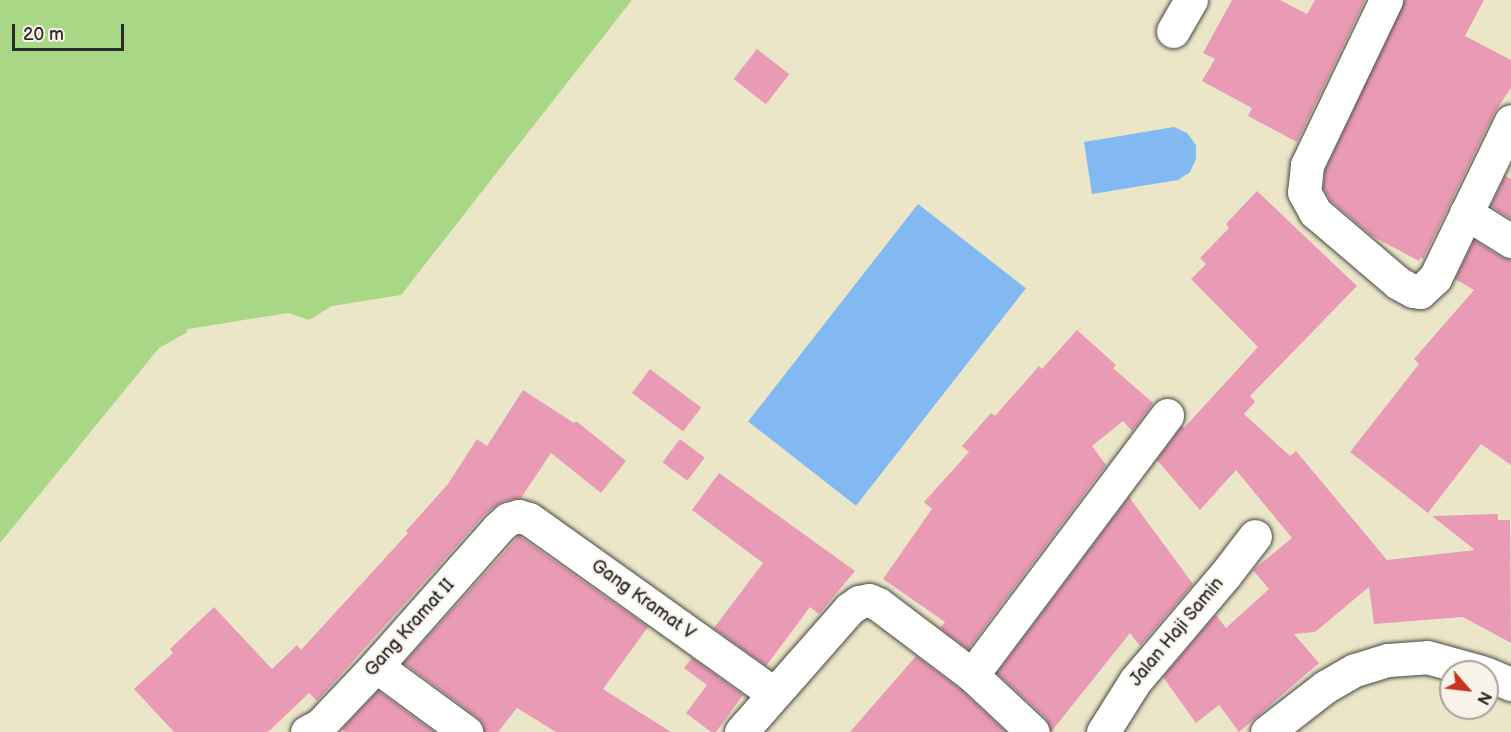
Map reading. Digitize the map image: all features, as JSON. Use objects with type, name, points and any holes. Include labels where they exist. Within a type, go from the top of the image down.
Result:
[{"type":"street","points":[[1173,32],[1191,0]]},
{"type":"street","points":[[1386,0],[1314,147],[1303,179],[1307,202],[1315,212],[1405,288],[1420,292],[1435,278],[1466,213],[1507,140]]},
{"type":"street","points":[[1466,213],[1511,241]]},
{"type":"street","points":[[972,675],[1167,415]]},
{"type":"street","name":"Gang Kramat V","points":[[508,519],[519,516],[529,519],[774,694]]},
{"type":"street","name":"Gang Kramat II","points":[[318,730],[508,519]]},
{"type":"street","name":"Jalan Haji Samin","points":[[1103,732],[1135,681],[1225,576],[1255,536]]},
{"type":"street","points":[[741,732],[849,609],[859,602],[869,600],[878,604],[972,675],[1033,732]]},
{"type":"street","points":[[1267,732],[1325,687],[1355,670],[1388,660],[1427,657],[1439,660]]},
{"type":"street","points":[[376,666],[466,732]]},
{"type":"green space","points":[[0,0],[632,0],[401,295],[332,306],[309,320],[288,313],[188,329],[186,333],[159,348],[0,543]]},
{"type":"water","points":[[1174,127],[1187,133],[1196,145],[1196,159],[1190,172],[1178,180],[1092,194],[1084,142]]},
{"type":"water","points":[[918,204],[1026,288],[856,506],[748,421]]},
{"type":"building","points":[[1232,0],[1280,0],[1307,14],[1315,0],[1365,0],[1297,142],[1248,116],[1252,108],[1202,81],[1215,59],[1203,53]]},
{"type":"building","points":[[1405,0],[1484,0],[1465,36],[1511,60],[1511,88],[1494,113],[1423,259],[1421,257],[1419,261],[1372,236],[1330,200],[1323,188],[1325,170]]},
{"type":"building","points":[[757,49],[789,74],[766,104],[734,79]]},
{"type":"building","points":[[1505,176],[1511,179],[1511,219],[1491,206]]},
{"type":"building","points":[[1257,191],[1357,286],[1250,396],[1255,402],[1244,414],[1290,456],[1296,451],[1387,560],[1475,550],[1432,516],[1498,514],[1498,520],[1510,520],[1511,643],[1463,617],[1374,624],[1369,587],[1315,632],[1294,634],[1319,663],[1239,732],[1219,705],[1196,723],[1163,677],[1216,615],[1226,628],[1269,589],[1253,570],[1292,538],[1236,470],[1200,510],[1157,460],[1182,426],[1184,428],[1258,347],[1191,279],[1206,264],[1200,258],[1229,228],[1226,224]]},
{"type":"building","points":[[1474,240],[1501,257],[1511,260],[1511,465],[1481,444],[1428,513],[1350,452],[1419,364],[1414,359],[1474,290],[1455,279]]},
{"type":"building","points":[[1077,330],[1116,365],[1113,368],[1153,403],[1132,431],[1123,421],[1092,446],[1106,465],[968,649],[940,628],[945,622],[883,579],[932,509],[924,502],[969,452],[962,446],[991,413],[995,416],[1039,366],[1042,369]]},
{"type":"building","points":[[650,369],[701,408],[683,431],[632,393]]},
{"type":"building","points":[[523,390],[574,423],[576,421],[626,461],[601,493],[551,453],[521,498],[503,501],[485,514],[317,701],[309,693],[268,732],[174,732],[134,689],[173,653],[170,649],[214,607],[272,669],[297,645],[301,650],[408,533],[406,531],[448,484],[477,439],[487,446]]},
{"type":"building","points":[[680,439],[705,458],[687,481],[663,462]]},
{"type":"building","points":[[719,473],[855,571],[819,614],[810,607],[766,666],[714,628],[763,563],[692,510]]},
{"type":"building","points":[[1129,497],[1193,584],[1140,646],[1130,633],[1051,732],[1046,718],[997,673]]},
{"type":"building","points":[[519,536],[648,627],[603,689],[671,732],[556,732],[517,708],[498,732],[484,732],[483,724],[477,717],[404,663]]},
{"type":"building","points":[[916,656],[960,689],[1006,732],[850,732]]},
{"type":"building","points":[[692,658],[743,695],[716,732],[711,732],[686,713],[707,685],[684,668]]},
{"type":"building","points":[[378,691],[434,732],[345,732],[342,729]]}]
